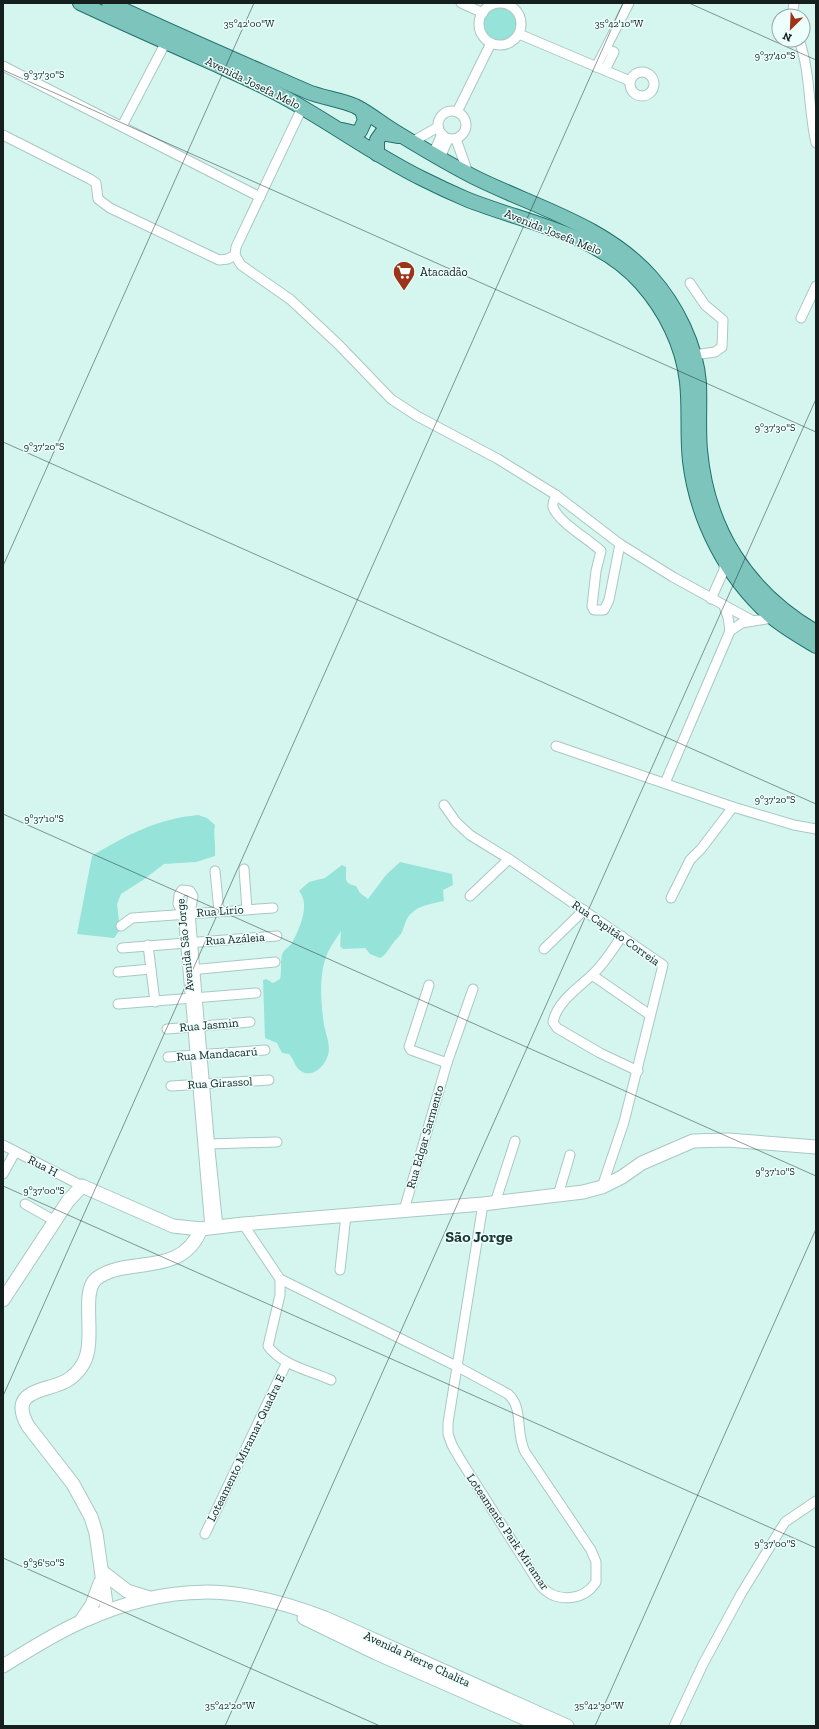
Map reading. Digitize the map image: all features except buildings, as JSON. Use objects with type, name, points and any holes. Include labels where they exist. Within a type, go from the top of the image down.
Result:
[{"type":"main road","name":"Avenida Josefa Melo","points":[[80,3],[268,88],[377,154],[421,178],[467,199],[602,250],[640,281],[653,297],[673,331],[683,360],[687,383],[690,463],[696,494],[704,519],[724,559],[744,588],[773,618],[792,632],[816,646]]},
{"type":"main road","name":"Avenida Josefa Melo","points":[[110,3],[309,92],[362,110],[411,141],[468,173],[574,222],[608,240],[633,258],[652,277],[668,299],[685,331],[694,355],[698,381],[701,463],[706,485],[724,537],[738,560],[764,594],[796,620],[816,632]]},
{"type":"main road","points":[[325,122],[347,132],[355,133],[363,127],[365,120],[362,110]]},
{"type":"main road","points":[[377,154],[377,140],[382,133],[388,133],[411,141]]},
{"type":"street","points":[[461,3],[483,13]]},
{"type":"street","points":[[601,69],[606,49],[629,3]]},
{"type":"street","points":[[499,4],[511,7],[516,10],[521,22],[519,34],[510,43],[497,45],[491,43],[484,37],[480,30],[480,21],[483,13],[487,8],[499,4]]},
{"type":"street","points":[[519,34],[630,81]]},
{"type":"street","points":[[122,126],[166,42]]},
{"type":"street","points":[[456,112],[491,43]]},
{"type":"street","points":[[801,48],[805,63],[810,110],[816,143]]},
{"type":"street","points":[[3,66],[260,197]]},
{"type":"street","points":[[302,108],[236,247],[235,255],[241,265],[291,300],[339,345],[391,399],[417,416],[498,459],[556,495],[620,544],[711,599],[753,621]]},
{"type":"street","points":[[411,141],[446,135],[463,135],[466,128],[465,120],[456,112],[448,112],[442,116],[446,135],[468,173]]},
{"type":"street","points":[[3,135],[96,183],[98,198],[110,208],[219,260],[228,259],[235,255]]},
{"type":"street","points":[[437,156],[446,135]]},
{"type":"street","points":[[690,283],[705,305],[723,320],[722,347],[715,352],[694,355]]},
{"type":"street","points":[[801,318],[816,286]]},
{"type":"street","points":[[556,495],[553,503],[555,510],[573,530],[601,551],[594,582],[592,606],[594,610],[604,610],[610,600],[620,544]]},
{"type":"street","points":[[711,599],[724,570],[724,559]]},
{"type":"street","points":[[665,783],[730,630],[728,617],[724,606]]},
{"type":"street","points":[[730,630],[742,623],[773,618]]},
{"type":"street","points":[[556,746],[734,807],[794,825],[816,829]]},
{"type":"street","name":"Rua Capitão Correia","points":[[444,805],[464,830],[509,859],[663,965],[638,1071],[624,1122],[602,1187]]},
{"type":"street","points":[[671,898],[690,860],[701,849],[734,807]]},
{"type":"street","points":[[470,896],[509,859]]},
{"type":"street","points":[[244,869],[247,910]]},
{"type":"street","points":[[215,871],[219,911]]},
{"type":"street","name":"Rua Lírio","points":[[121,926],[132,918],[273,908]]},
{"type":"street","points":[[544,949],[584,910]]},
{"type":"street","name":"Avenida São Jorge","points":[[186,914],[207,1148],[207,1228]]},
{"type":"street","name":"Rua Azáleia","points":[[122,948],[277,936]]},
{"type":"street","points":[[622,936],[592,975],[568,997],[557,1012],[553,1022],[557,1028],[600,1053],[638,1071]]},
{"type":"street","points":[[148,945],[154,1002]]},
{"type":"street","points":[[192,970],[275,962]]},
{"type":"street","points":[[118,972],[151,970]]},
{"type":"street","points":[[592,975],[650,1015]]},
{"type":"street","points":[[429,985],[409,1047],[411,1050],[447,1063]]},
{"type":"street","name":"Rua Edgar Sarmento","points":[[404,1210],[447,1063],[473,989]]},
{"type":"street","points":[[118,1004],[256,993]]},
{"type":"street","name":"Rua Jasmin","points":[[167,1029],[250,1022]]},
{"type":"street","name":"Rua Mandacarú","points":[[168,1057],[199,1056],[265,1050]]},
{"type":"street","name":"Rua Girassol","points":[[171,1086],[268,1080]]},
{"type":"street","points":[[3,1300],[68,1201],[82,1186],[162,1222],[182,1228],[207,1228],[404,1210],[489,1204],[583,1192],[602,1187],[622,1177],[642,1163],[693,1141],[728,1140],[816,1147]]},
{"type":"street","name":"Loteamento Park Miramar","points":[[242,1224],[280,1279],[458,1367],[508,1394],[514,1400],[518,1409],[521,1443],[525,1452],[591,1550],[596,1562],[596,1582],[587,1593],[560,1598],[546,1592],[460,1460],[448,1434],[448,1423],[458,1367],[489,1204],[515,1141]]},
{"type":"street","points":[[207,1148],[277,1142]]},
{"type":"street","name":"Rua H","points":[[3,1145],[82,1186]]},
{"type":"street","points":[[3,1174],[16,1152]]},
{"type":"street","points":[[558,1195],[570,1155]]},
{"type":"street","points":[[25,1204],[55,1221]]},
{"type":"street","points":[[340,1270],[346,1215]]},
{"type":"street","points":[[182,1228],[186,1236],[186,1248]]},
{"type":"street","points":[[110,1610],[96,1533],[84,1502],[60,1464],[28,1426],[24,1419],[23,1407],[27,1398],[32,1393],[66,1381],[76,1373],[83,1364],[90,1343],[89,1297],[91,1286],[95,1280],[102,1275],[122,1269],[170,1260],[186,1248],[207,1228]]},
{"type":"street","name":"Loteamento Miramar Quadra E","points":[[280,1279],[280,1295],[268,1346],[274,1354],[287,1362],[331,1380]]},
{"type":"street","name":"Loteamento Miramar Quadra E","points":[[205,1534],[287,1362]]},
{"type":"street","points":[[674,1726],[711,1650],[741,1594],[785,1522],[816,1501]]},
{"type":"street","points":[[103,1573],[123,1589],[149,1598]]},
{"type":"street","points":[[81,1621],[97,1596],[103,1573]]},
{"type":"street","name":"Avenida Pierre Chalita","points":[[3,1666],[81,1621],[110,1610],[149,1598],[181,1593],[220,1592],[265,1598],[293,1606],[350,1628],[567,1726]]},
{"type":"street","name":"Avenida Pierre Chalita","points":[[265,1598],[376,1654],[542,1726]]},
{"type":"shaded area","points":[[497,8],[503,8],[513,15],[516,24],[515,30],[509,37],[503,40],[497,40],[487,33],[484,27],[484,21],[491,11]]},
{"type":"shaded area","points":[[198,815],[207,818],[215,825],[215,856],[196,862],[164,864],[121,894],[117,904],[120,930],[114,938],[77,934],[92,856],[117,841],[142,829],[169,820]]},
{"type":"shaded area","points":[[400,862],[452,874],[453,885],[443,890],[444,901],[422,906],[409,916],[401,934],[386,953],[380,958],[370,954],[365,948],[343,949],[340,946],[341,931],[328,952],[323,970],[321,988],[324,1025],[329,1044],[329,1052],[324,1063],[318,1070],[305,1073],[297,1068],[289,1054],[282,1053],[277,1043],[265,1038],[263,980],[266,979],[273,983],[280,979],[283,953],[292,943],[303,917],[304,903],[299,891],[309,882],[325,878],[342,865],[346,867],[347,882],[356,886],[360,893],[368,899],[386,875]]},
{"type":"place","name":"Atacadão","points":[[404,292]]},
{"type":"district","name":"São Jorge","points":[[479,1236]]}]
